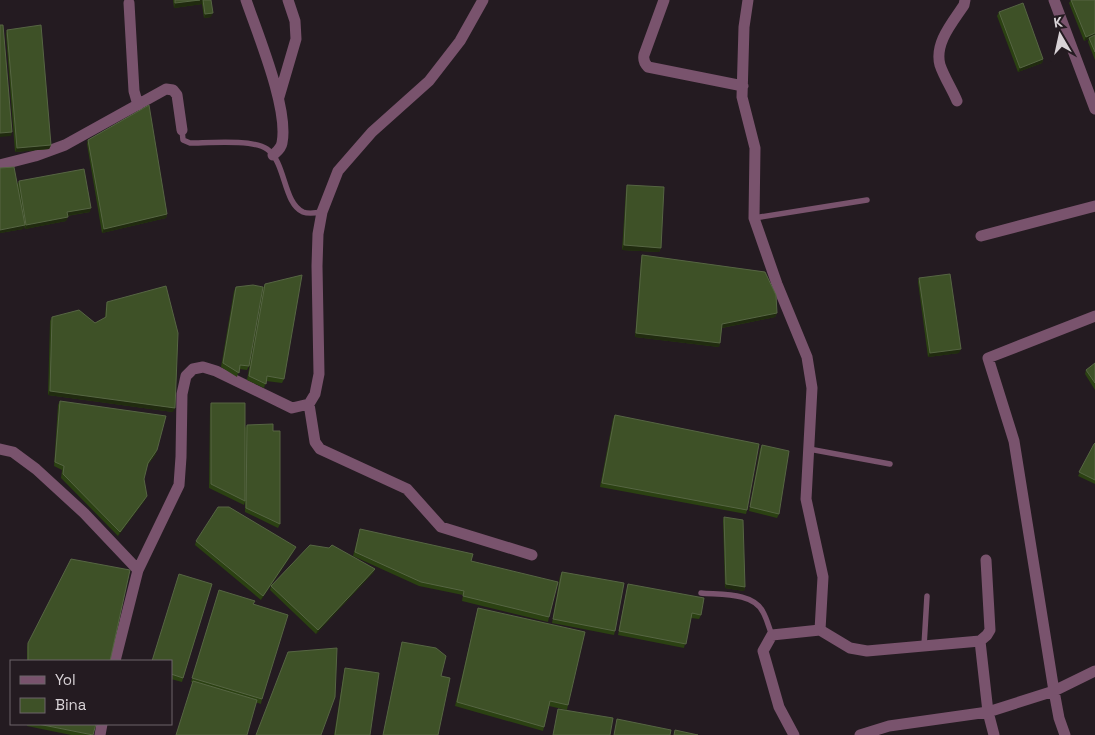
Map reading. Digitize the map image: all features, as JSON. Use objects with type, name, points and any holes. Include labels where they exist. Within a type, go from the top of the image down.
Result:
[{"type":"street","points":[[246,0],[278,99],[282,123],[282,143],[280,149],[272,155]]},
{"type":"street","points":[[278,99],[296,39],[295,21],[288,0]]},
{"type":"street","points":[[483,0],[460,41],[429,81],[372,132],[338,171],[322,212],[318,234],[319,374],[315,394],[309,404],[315,442],[320,449],[407,489],[441,527],[532,556]]},
{"type":"street","points":[[664,0],[644,55],[646,66],[743,86]]},
{"type":"street","points":[[748,0],[744,27],[742,97],[755,148],[754,218],[777,284],[806,357],[812,388],[806,499],[822,577],[820,630]]},
{"type":"street","points":[[957,101],[940,64],[939,50],[941,42],[964,5],[965,0]]},
{"type":"street","points":[[1054,0],[1095,109]]},
{"type":"street","points":[[128,3],[134,91],[138,105]]},
{"type":"street","points":[[0,165],[65,145],[166,90],[173,90],[179,98],[182,130]]},
{"type":"street","points":[[981,236],[1095,206]]},
{"type":"street","points":[[1065,735],[1059,718],[1054,691],[1014,441],[988,358],[1095,316]]},
{"type":"street","points":[[115,660],[138,570],[179,485],[182,394],[186,376],[193,369],[203,368],[216,371],[292,408],[309,404]]},
{"type":"street","points":[[0,449],[13,452],[36,469],[84,514],[138,570]]},
{"type":"street","points":[[794,735],[779,706],[764,651],[772,635],[820,630],[850,648],[867,651],[980,642],[987,636],[990,630],[986,560]]},
{"type":"street","points":[[980,642],[988,712],[994,735]]},
{"type":"street","points":[[860,735],[889,726],[988,712],[1054,691],[1095,670]]},
{"type":"lane","points":[[182,130],[183,140],[190,143],[253,143],[267,149],[277,161],[292,201],[297,208],[304,213],[322,212]]},
{"type":"lane","points":[[754,218],[867,200]]},
{"type":"lane","points":[[809,448],[890,464]]},
{"type":"lane","points":[[701,593],[751,600],[763,612],[772,635]]},
{"type":"lane","points":[[924,646],[927,596]]},
{"type":"building","points":[[175,0],[200,0],[175,3]]},
{"type":"building","points":[[203,0],[211,0],[213,13],[205,14]]},
{"type":"building","points":[[1071,0],[1095,0],[1095,33],[1086,37]]},
{"type":"building","points":[[1023,3],[1043,59],[1020,68],[999,12]]},
{"type":"building","points":[[0,25],[3,25],[12,132],[0,133]]},
{"type":"building","points":[[41,25],[51,145],[17,148],[7,30]]},
{"type":"building","points":[[1095,35],[1095,52],[1089,38]]},
{"type":"building","points":[[149,105],[167,214],[104,229],[88,140]]},
{"type":"building","points":[[14,167],[25,225],[0,230],[0,168]]},
{"type":"building","points":[[84,169],[91,208],[67,212],[68,217],[26,225],[19,181]]},
{"type":"building","points":[[627,185],[664,187],[661,248],[624,245]]},
{"type":"building","points":[[642,255],[765,272],[776,295],[777,313],[722,324],[720,343],[636,333]]},
{"type":"building","points":[[950,274],[961,349],[930,353],[919,278]]},
{"type":"building","points":[[302,275],[284,379],[267,376],[266,384],[249,376],[265,284]]},
{"type":"building","points":[[253,285],[263,287],[249,366],[240,365],[239,373],[223,363],[236,287]]},
{"type":"building","points":[[166,286],[178,333],[175,408],[50,391],[52,317],[79,310],[95,323],[106,317],[107,302]]},
{"type":"building","points":[[1095,363],[1095,383],[1086,370]]},
{"type":"building","points":[[60,401],[166,416],[157,450],[148,463],[144,479],[147,496],[120,532],[63,474],[64,466],[55,462]]},
{"type":"building","points":[[211,403],[245,403],[245,501],[211,484]]},
{"type":"building","points":[[615,415],[759,444],[747,510],[602,483]]},
{"type":"building","points":[[273,424],[273,431],[280,431],[280,524],[246,508],[247,425]]},
{"type":"building","points":[[1095,443],[1095,480],[1079,472]]},
{"type":"building","points":[[762,445],[789,451],[779,514],[750,507]]},
{"type":"building","points":[[218,507],[229,507],[296,547],[263,596],[196,541]]},
{"type":"building","points":[[724,517],[743,520],[745,587],[726,584]]},
{"type":"building","points":[[360,529],[473,554],[471,561],[558,582],[549,617],[463,596],[464,591],[421,582],[355,552]]},
{"type":"building","points":[[310,545],[329,548],[332,545],[375,569],[318,630],[271,586]]},
{"type":"building","points":[[71,559],[130,570],[110,660],[28,660],[28,643]]},
{"type":"building","points":[[562,572],[624,583],[615,631],[553,619]]},
{"type":"building","points":[[179,574],[212,584],[183,678],[172,674],[172,660],[152,660]]},
{"type":"building","points":[[628,584],[704,598],[701,615],[692,613],[686,644],[619,631]]},
{"type":"building","points":[[219,590],[255,601],[253,604],[288,615],[262,699],[192,678]]},
{"type":"building","points":[[478,608],[585,632],[568,705],[550,701],[544,727],[457,702]]},
{"type":"building","points":[[402,642],[436,648],[446,656],[441,676],[450,678],[438,735],[383,735]]},
{"type":"building","points":[[337,648],[335,697],[321,735],[256,735],[288,652]]},
{"type":"building","points":[[345,668],[379,673],[370,735],[335,735]]},
{"type":"building","points":[[193,681],[257,700],[247,735],[176,735]]},
{"type":"building","points":[[558,709],[613,718],[610,735],[553,735]]},
{"type":"building","points":[[617,719],[671,730],[670,735],[614,735]]},
{"type":"building","points":[[43,725],[96,725],[93,735]]},
{"type":"building","points":[[675,730],[698,735],[674,735]]}]
